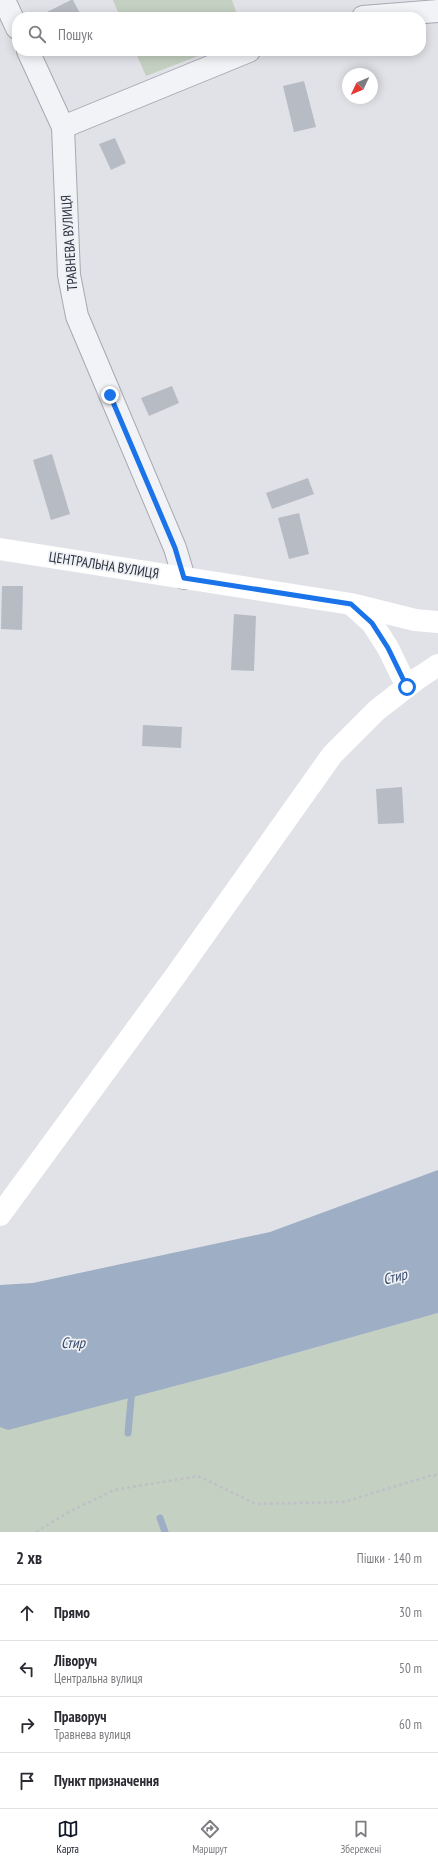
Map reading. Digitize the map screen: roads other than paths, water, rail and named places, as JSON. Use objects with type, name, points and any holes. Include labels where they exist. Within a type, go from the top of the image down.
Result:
[{"type":"main road","name":"ЦЕНТРАЛЬНА ВУЛИЦЯ","points":[[0,549],[351,604],[415,620],[438,622]]},
{"type":"main road","points":[[351,604],[372,623],[388,648],[407,687]]},
{"type":"main road","points":[[0,1215],[176,975],[332,755],[377,710],[438,666]]},
{"type":"street","points":[[4,0],[12,17]]},
{"type":"street","points":[[426,12],[438,11]]},
{"type":"street","name":"ТРАВНЕВА ВУЛИЦЯ","points":[[30,56],[63,127],[69,275],[77,316],[175,548],[184,578]]},
{"type":"street","points":[[63,127],[238,56]]},
{"type":"water","name":"Стир","points":[[438,1170],[438,1313],[228,1372],[8,1430],[0,1427],[0,1285],[33,1283],[270,1232]]},
{"type":"waterway","points":[[128,1433],[132,1389]]},
{"type":"waterway","points":[[160,1518],[165,1532]]}]
